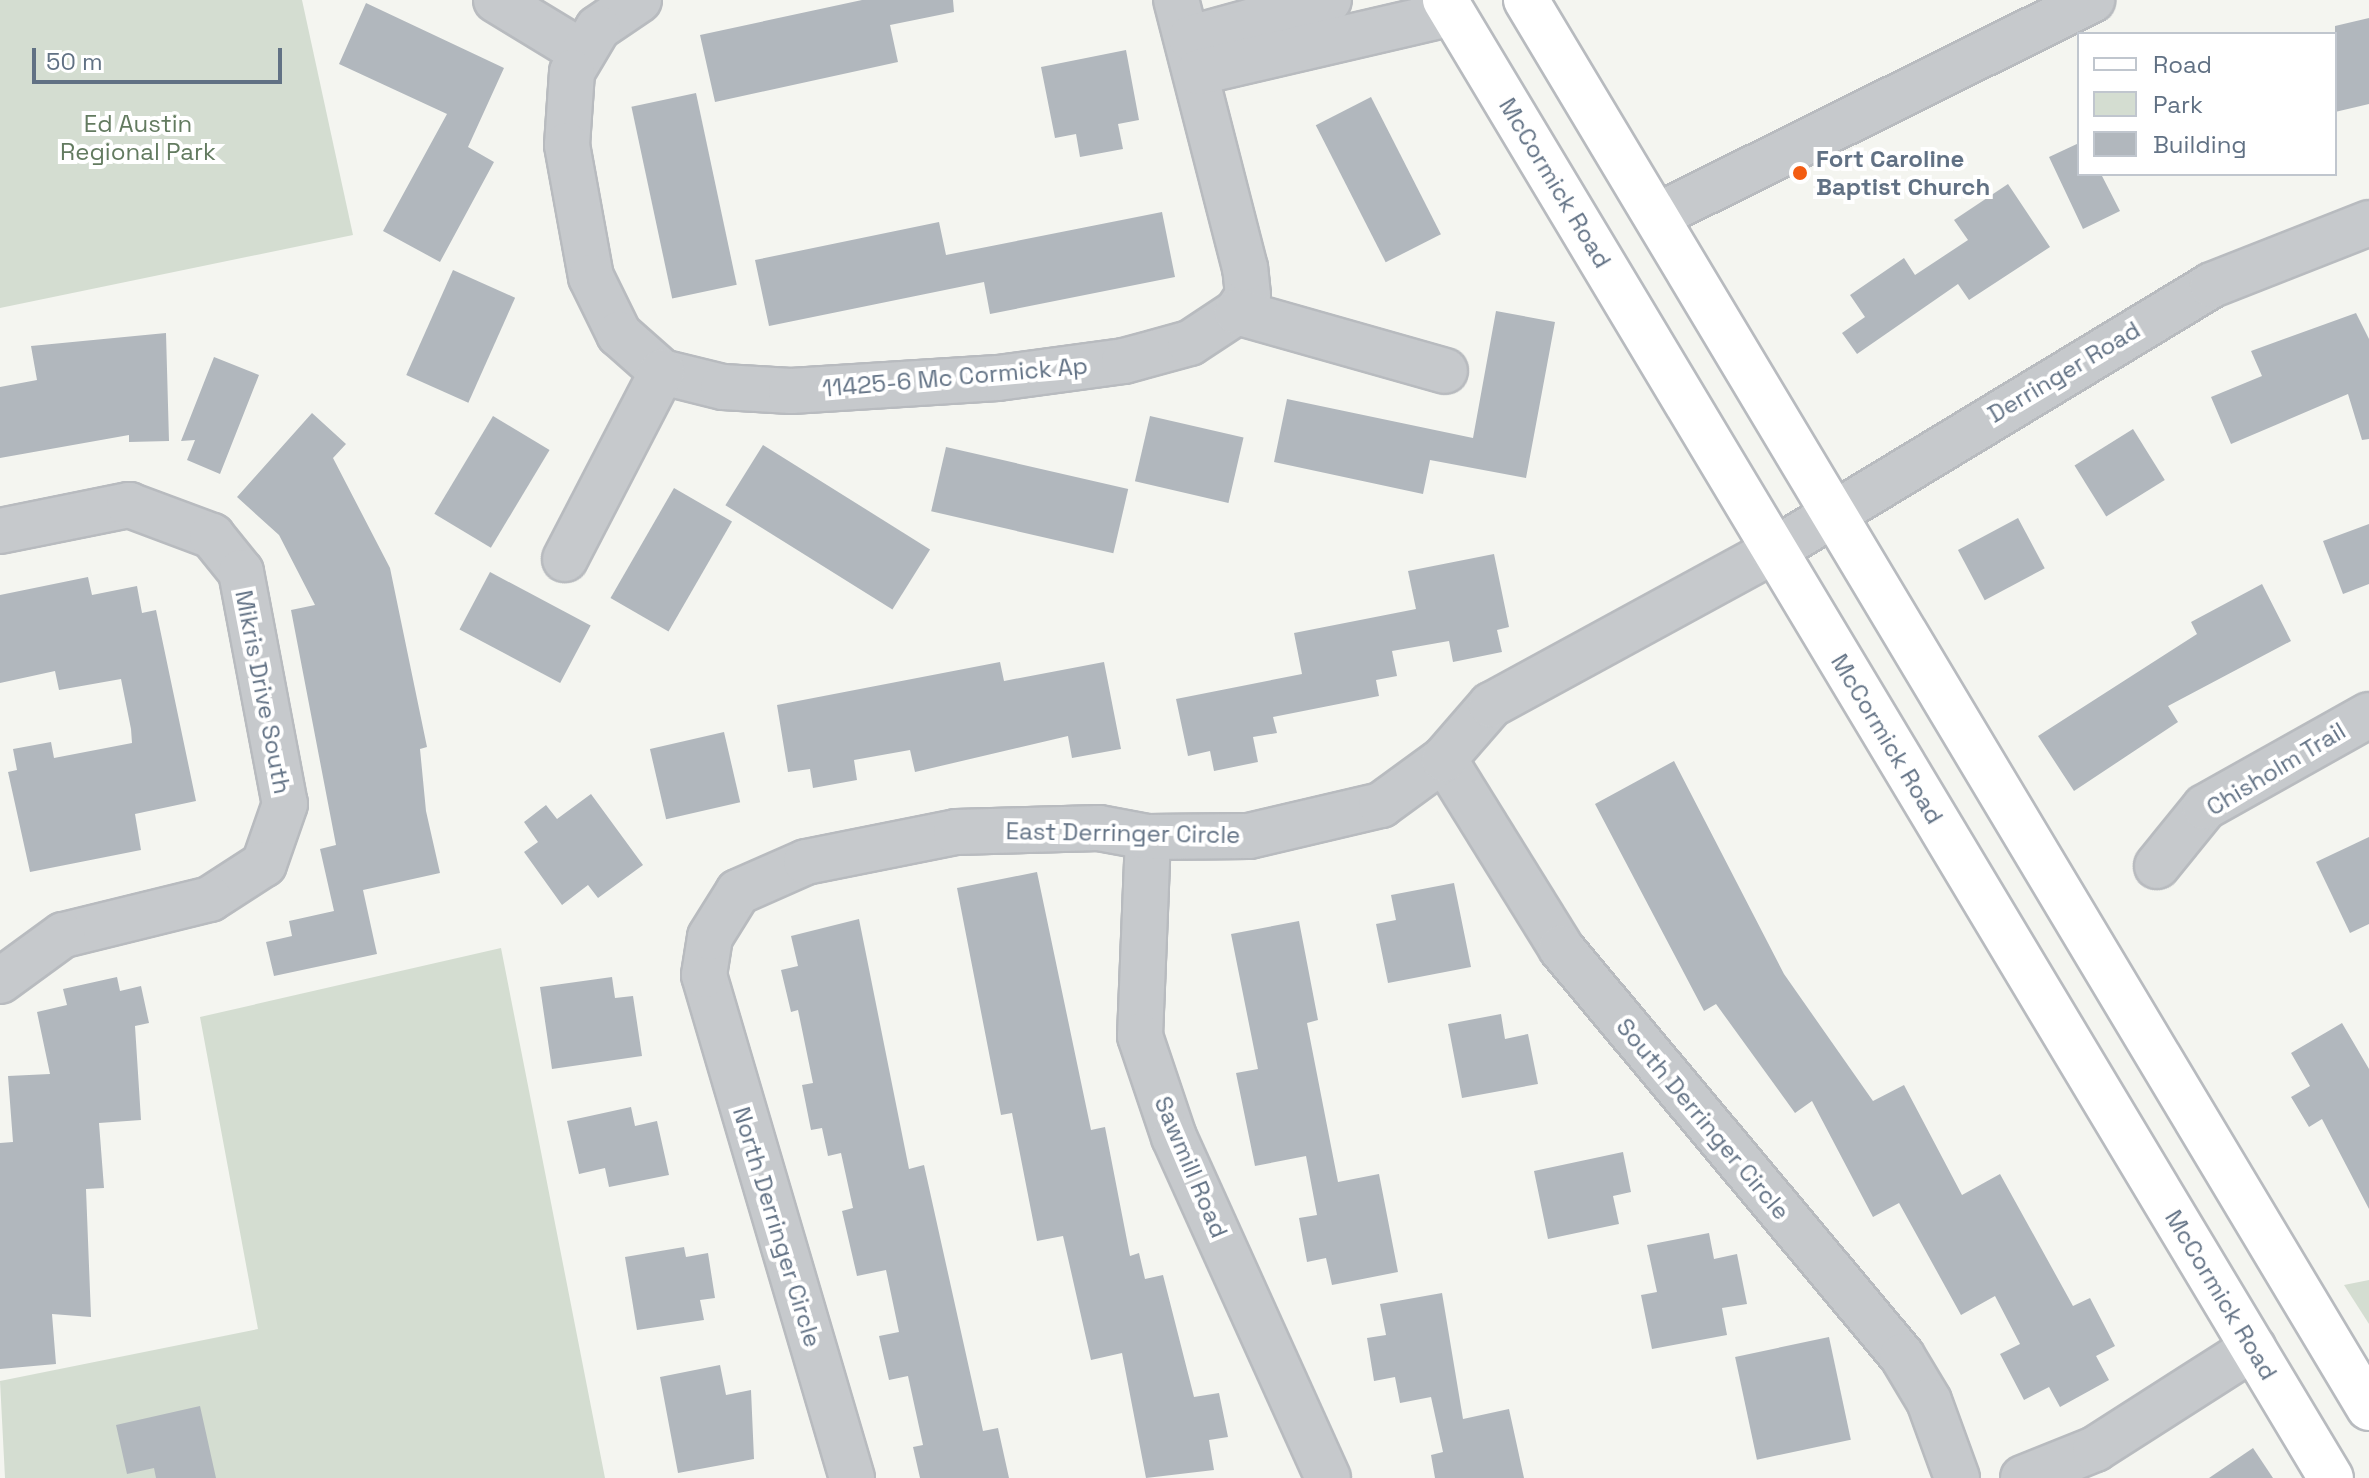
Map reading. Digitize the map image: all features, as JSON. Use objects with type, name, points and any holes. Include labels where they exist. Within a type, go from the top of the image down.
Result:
[{"type":"main road","points":[[1526,0],[2369,1408]]},
{"type":"main road","name":"McCormick Road","points":[[1448,6],[2331,1478]]},
{"type":"street","points":[[496,0],[580,51]]},
{"type":"street","points":[[565,559],[662,372],[619,334],[591,277],[567,145],[580,51],[598,28],[639,0]]},
{"type":"street","points":[[1189,37],[1329,0]]},
{"type":"street","points":[[1657,216],[2092,0]]},
{"type":"street","points":[[1189,37],[1448,6]]},
{"type":"street","points":[[1189,37],[1245,268],[1248,295],[1237,312],[1319,330],[1445,371]]},
{"type":"street","name":"Derringer Road","points":[[1683,601],[1773,551],[2212,285],[2369,223]]},
{"type":"street","name":"11425-6 Mc Cormick Ap","points":[[662,372],[723,387],[791,391],[998,378],[1190,343],[1237,312]]},
{"type":"street","name":"Mikris Drive South","points":[[0,531],[129,505],[212,536],[241,572],[285,804],[264,864],[210,899],[63,935],[0,981]]},
{"type":"street","name":"East Derringer Circle","points":[[704,975],[710,937],[738,892],[806,862],[956,832],[1099,828],[1148,837],[1249,836],[1337,820],[1381,805],[1444,759],[1491,705],[1683,601]]},
{"type":"street","name":"Chisholm Trail","points":[[2157,866],[2205,807],[2369,715]]},
{"type":"street","name":"South Derringer Circle","points":[[1444,759],[1561,948],[1902,1356],[1935,1415],[1957,1478]]},
{"type":"street","name":"Sawmill Road","points":[[1148,837],[1140,1036],[1174,1137],[1328,1478]]},
{"type":"street","name":"North Derringer Circle","points":[[704,975],[852,1478]]},
{"type":"street","points":[[2023,1478],[2095,1449],[2253,1348]]},
{"type":"green space","name":"Ed Austin Regional Park","points":[[0,0],[302,0],[353,235],[0,308]]},
{"type":"green space","points":[[501,948],[605,1478],[5,1478],[0,1381],[258,1329],[200,1017]]},
{"type":"green space","points":[[2369,1280],[2369,1324],[2344,1285]]},
{"type":"building","points":[[862,0],[953,0],[954,12],[890,25],[898,62],[715,102],[700,35]]},
{"type":"building","points":[[366,3],[504,68],[468,147],[494,162],[440,262],[383,231],[447,114],[339,64]]},
{"type":"building","points":[[2369,18],[2369,104],[2337,112],[2337,32],[2335,26]]},
{"type":"building","points":[[1126,50],[1139,120],[1118,124],[1123,149],[1080,157],[1076,134],[1055,138],[1041,67]]},
{"type":"building","points":[[696,93],[737,285],[672,298],[631,107]]},
{"type":"building","points":[[1371,97],[1441,234],[1386,262],[1316,125]]},
{"type":"building","points":[[2077,144],[2077,176],[2102,176],[2120,211],[2083,229],[2049,157]]},
{"type":"building","points":[[2008,184],[2050,247],[1969,300],[1958,284],[1857,354],[1842,333],[1865,317],[1850,295],[1904,258],[1915,275],[1968,240],[1954,220]]},
{"type":"building","points":[[1162,212],[1175,277],[990,314],[984,282],[769,326],[755,260],[939,222],[946,255]]},
{"type":"building","points":[[453,270],[515,298],[468,403],[406,375]]},
{"type":"building","points":[[1496,311],[1555,322],[1526,478],[1430,460],[1423,494],[1274,462],[1287,399],[1473,438]]},
{"type":"building","points":[[2356,313],[2369,339],[2369,439],[2362,440],[2348,394],[2231,444],[2211,397],[2262,376],[2251,351]]},
{"type":"building","points":[[166,333],[169,441],[129,442],[129,435],[0,458],[0,387],[37,380],[31,346]]},
{"type":"building","points":[[214,357],[259,375],[220,474],[187,460],[195,440],[181,441]]},
{"type":"building","points":[[312,413],[346,444],[333,458],[390,568],[427,747],[420,749],[426,811],[440,873],[363,890],[377,954],[274,976],[266,942],[292,936],[289,921],[334,911],[320,849],[336,845],[291,610],[315,605],[279,535],[237,497]]},
{"type":"building","points":[[493,416],[550,450],[491,548],[434,514]]},
{"type":"building","points":[[1150,416],[1244,438],[1228,503],[1135,481]]},
{"type":"building","points":[[2133,429],[2165,480],[2106,516],[2074,466]]},
{"type":"building","points":[[763,445],[930,549],[892,610],[725,505]]},
{"type":"building","points":[[946,447],[1128,489],[1113,553],[931,511]]},
{"type":"building","points":[[674,488],[732,522],[669,631],[610,598]]},
{"type":"building","points":[[2018,518],[2045,568],[1985,600],[1958,550]]},
{"type":"building","points":[[2369,524],[2369,584],[2343,594],[2323,541]]},
{"type":"building","points":[[1494,554],[1509,627],[1497,630],[1502,652],[1453,662],[1449,641],[1392,651],[1397,676],[1376,680],[1379,696],[1273,717],[1277,733],[1253,737],[1258,762],[1214,771],[1210,751],[1188,756],[1176,699],[1302,674],[1294,633],[1416,609],[1408,571]]},
{"type":"building","points":[[490,572],[591,626],[560,683],[459,629]]},
{"type":"building","points":[[88,577],[92,595],[137,586],[142,613],[156,610],[196,801],[135,814],[141,850],[30,872],[8,772],[17,770],[13,749],[51,742],[54,758],[132,743],[131,729],[121,679],[59,690],[55,671],[0,683],[0,595]]},
{"type":"building","points":[[2262,584],[2291,641],[2168,706],[2178,722],[2074,791],[2038,736],[2197,634],[2191,622]]},
{"type":"building","points":[[1000,662],[1004,681],[1104,662],[1121,749],[1072,758],[1068,736],[915,772],[910,750],[854,760],[857,780],[813,788],[810,769],[788,772],[777,705]]},
{"type":"building","points":[[724,732],[740,802],[666,819],[650,749]]},
{"type":"building","points":[[1674,761],[1784,974],[1873,1101],[1904,1085],[1962,1195],[2000,1174],[2073,1306],[2090,1298],[2115,1346],[2096,1356],[2109,1380],[2060,1407],[2049,1387],[2024,1400],[2000,1354],[2020,1344],[1995,1296],[1961,1315],[1899,1203],[1873,1217],[1812,1101],[1795,1113],[1716,1004],[1704,1011],[1595,804]]},
{"type":"building","points":[[591,794],[643,865],[598,898],[588,885],[562,905],[524,852],[538,842],[524,822],[546,805],[557,819]]},
{"type":"building","points":[[2369,837],[2369,924],[2350,933],[2316,862]]},
{"type":"building","points":[[1037,872],[1091,1130],[1105,1127],[1130,1256],[1139,1253],[1145,1279],[1163,1275],[1194,1397],[1219,1393],[1228,1437],[1209,1440],[1214,1470],[1146,1478],[1122,1353],[1091,1360],[1063,1236],[1037,1241],[1012,1113],[1001,1115],[957,888]]},
{"type":"building","points":[[1454,883],[1471,967],[1388,983],[1376,924],[1396,920],[1391,895]]},
{"type":"building","points":[[859,919],[909,1169],[924,1165],[983,1431],[998,1428],[1009,1478],[920,1478],[913,1447],[923,1445],[908,1376],[889,1380],[879,1336],[899,1332],[886,1270],[857,1276],[842,1211],[853,1208],[841,1153],[828,1156],[822,1128],[811,1130],[802,1085],[813,1083],[798,1010],[791,1012],[781,970],[798,966],[791,936]]},
{"type":"building","points":[[1299,921],[1318,1020],[1307,1023],[1338,1182],[1379,1174],[1398,1272],[1332,1285],[1326,1258],[1307,1262],[1299,1218],[1317,1215],[1306,1156],[1255,1166],[1236,1073],[1258,1069],[1231,934]]},
{"type":"building","points":[[117,977],[120,991],[141,986],[149,1023],[135,1026],[141,1120],[99,1123],[104,1188],[86,1189],[91,1317],[52,1314],[56,1364],[0,1369],[0,1143],[13,1142],[8,1076],[50,1074],[37,1012],[67,1005],[63,989]]},
{"type":"building","points":[[612,977],[615,998],[633,996],[642,1056],[552,1069],[540,987]]},
{"type":"building","points":[[1501,1014],[1505,1039],[1528,1034],[1538,1084],[1462,1098],[1448,1024]]},
{"type":"building","points":[[2342,1023],[2369,1069],[2369,1209],[2322,1119],[2309,1127],[2291,1097],[2310,1086],[2291,1053]]},
{"type":"building","points":[[631,1107],[635,1126],[657,1121],[669,1175],[609,1187],[605,1168],[579,1174],[567,1121]]},
{"type":"building","points":[[1623,1152],[1631,1192],[1613,1196],[1619,1224],[1548,1239],[1534,1171]]},
{"type":"building","points":[[1709,1233],[1714,1259],[1737,1254],[1747,1304],[1722,1308],[1727,1335],[1652,1349],[1641,1295],[1657,1292],[1647,1245]]},
{"type":"building","points":[[684,1247],[686,1257],[708,1253],[715,1298],[700,1300],[704,1320],[637,1330],[625,1257]]},
{"type":"building","points":[[1442,1293],[1463,1419],[1509,1409],[1524,1478],[1435,1478],[1431,1455],[1443,1452],[1431,1397],[1400,1403],[1395,1377],[1374,1381],[1367,1338],[1386,1335],[1380,1304]]},
{"type":"building","points":[[1829,1337],[1851,1440],[1757,1460],[1735,1357]]},
{"type":"building","points":[[720,1365],[726,1395],[751,1390],[754,1459],[678,1473],[660,1377]]},
{"type":"building","points":[[200,1406],[216,1478],[156,1478],[154,1468],[127,1474],[116,1425]]},
{"type":"building","points":[[2253,1448],[2273,1478],[2209,1478]]},
{"type":"place","name":"Fort Caroline Baptist Church","points":[[1800,173]]}]
